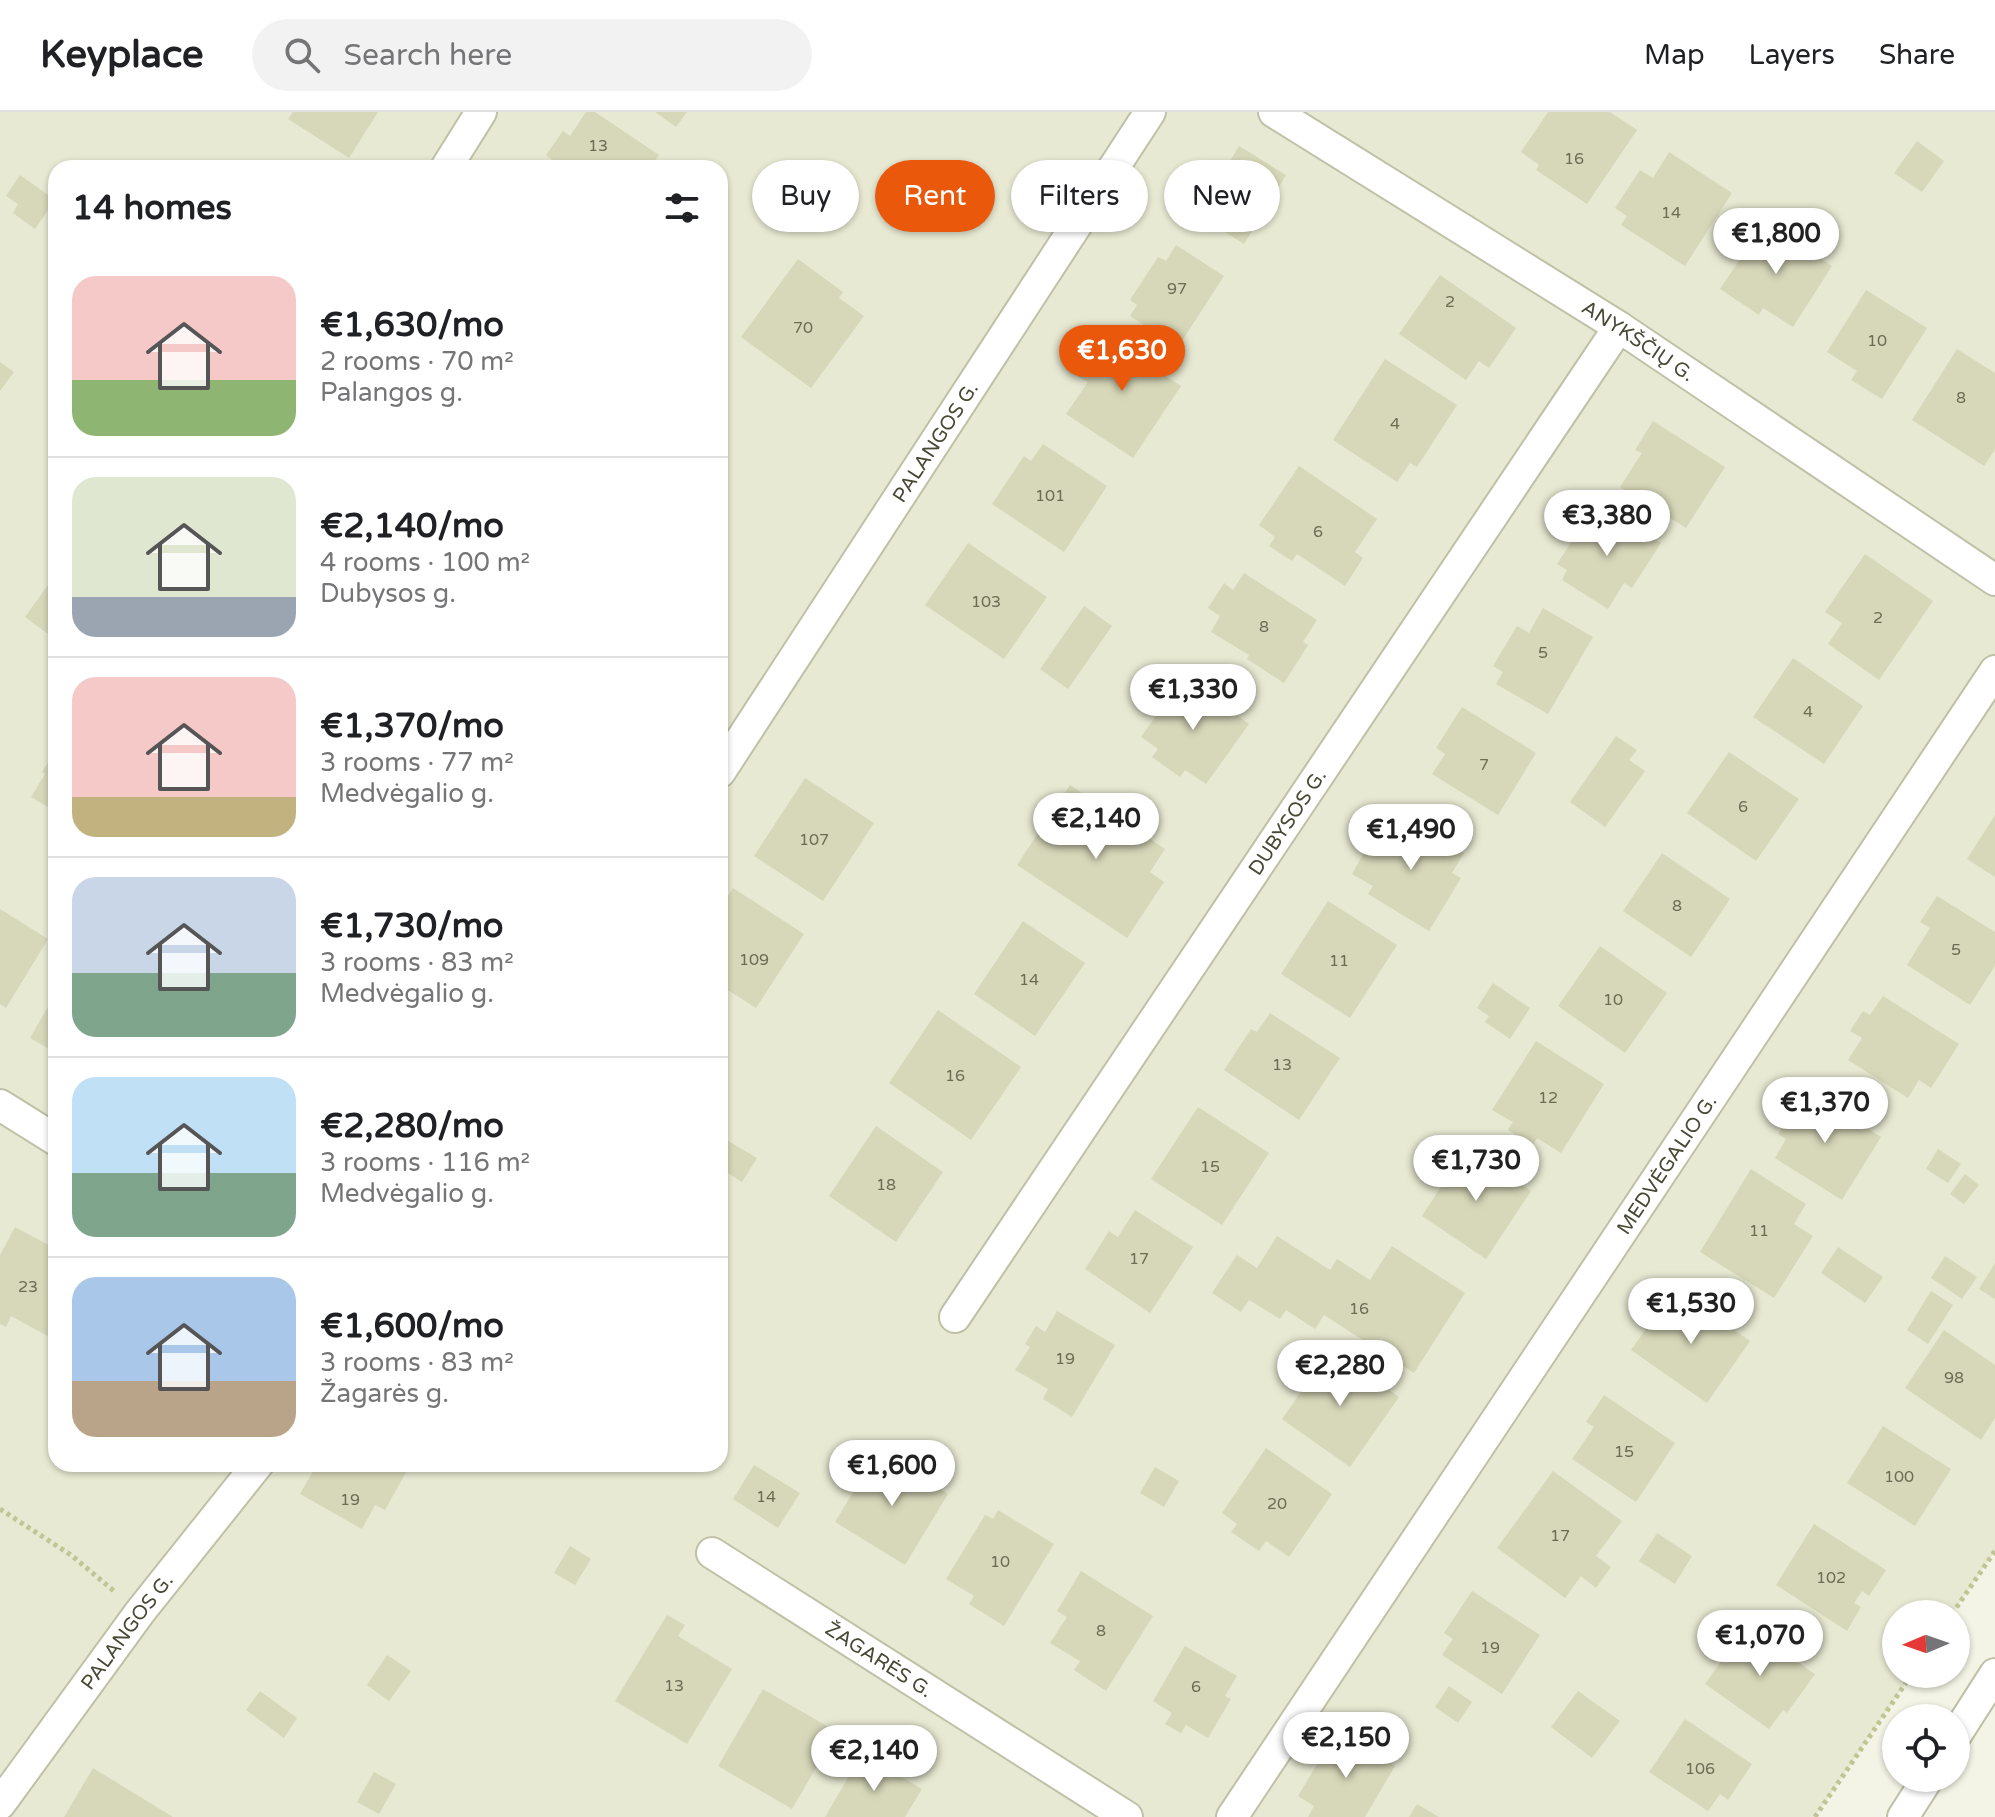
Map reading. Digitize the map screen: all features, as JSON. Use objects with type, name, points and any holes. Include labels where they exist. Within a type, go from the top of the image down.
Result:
[{"type":"street","points":[[451,160],[481,112]]},
{"type":"street","name":"PALANGOS G.","points":[[728,760],[1150,112]]},
{"type":"street","name":"ANYKŠČIŲ G.","points":[[1274,112],[1619,327],[1995,580]]},
{"type":"street","name":"DUBYSOS G.","points":[[955,1317],[1619,327]]},
{"type":"street","name":"MEDVĖGALIO G.","points":[[1232,1817],[1995,671]]},
{"type":"street","points":[[0,1105],[48,1135]]},
{"type":"street","name":"PALANGOS G.","points":[[0,1804],[140,1612],[252,1472]]},
{"type":"street","name":"ŽAGARĖS G.","points":[[712,1553],[1127,1817]]},
{"type":"street","points":[[1970,1713],[1995,1674]]},
{"type":"street","points":[[1903,1817],[1919,1792]]},
{"type":"path","points":[[0,1509],[71,1555],[140,1612]]},
{"type":"path","points":[[1962,1600],[1995,1551]]},
{"type":"path","points":[[1815,1817],[1903,1688]]},
{"type":"shaded area","points":[[0,112],[1995,112],[1995,1551],[1962,1600],[1882,1600],[1882,1688],[1903,1688],[1892,1704],[1882,1704],[1882,1718],[1815,1817],[0,1817]]},
{"type":"building","points":[[293,112],[378,112],[349,158],[288,119]]},
{"type":"building","points":[[586,112],[595,112],[659,155],[656,160],[553,160],[546,155],[563,131],[570,136]]},
{"type":"building","points":[[655,112],[687,112],[676,127]]},
{"type":"building","points":[[1548,112],[1610,112],[1637,130],[1587,204],[1536,170],[1539,165],[1521,152]]},
{"type":"building","points":[[1917,141],[1944,161],[1922,192],[1894,173]]},
{"type":"building","points":[[1239,146],[1262,160],[1231,160]]},
{"type":"building","points":[[1669,152],[1732,193],[1685,266],[1621,225],[1627,216],[1615,208],[1640,170],[1653,178]]},
{"type":"building","points":[[1280,171],[1286,175],[1280,185]]},
{"type":"building","points":[[20,175],[48,195],[48,210],[35,229],[13,213],[18,204],[6,196]]},
{"type":"building","points":[[1765,222],[1832,266],[1793,327],[1763,308],[1759,315],[1720,289]]},
{"type":"building","points":[[1224,232],[1251,232],[1244,244]]},
{"type":"building","points":[[1176,245],[1224,276],[1178,347],[1130,316],[1137,305],[1130,300],[1158,257],[1166,261]]},
{"type":"building","points":[[798,259],[843,292],[839,298],[864,316],[811,388],[741,337]]},
{"type":"building","points":[[1440,275],[1516,328],[1489,368],[1479,361],[1466,380],[1399,334]]},
{"type":"building","points":[[1866,290],[1927,328],[1882,399],[1851,380],[1857,371],[1827,352]]},
{"type":"building","points":[[1110,327],[1155,357],[1149,365],[1181,386],[1133,458],[1066,414],[1088,382],[1077,376]]},
{"type":"building","points":[[1957,349],[1995,373],[1995,449],[1984,466],[1912,420]]},
{"type":"building","points":[[1385,359],[1457,405],[1417,467],[1410,463],[1397,482],[1333,440]]},
{"type":"building","points":[[0,362],[14,372],[0,391]]},
{"type":"building","points":[[1653,421],[1725,467],[1686,528],[1620,487],[1642,453],[1635,450]]},
{"type":"building","points":[[1043,444],[1107,486],[1064,552],[992,504],[1024,456],[1031,461]]},
{"type":"building","points":[[1299,466],[1377,519],[1355,552],[1363,558],[1345,586],[1297,554],[1292,561],[1269,546],[1275,537],[1259,525]]},
{"type":"building","points":[[1605,508],[1661,543],[1632,588],[1624,583],[1608,609],[1562,580],[1567,570],[1557,564],[1585,521],[1594,527]]},
{"type":"building","points":[[968,543],[1047,597],[1004,659],[925,605]]},
{"type":"building","points":[[1865,554],[1933,601],[1879,680],[1828,644],[1842,623],[1825,612]]},
{"type":"building","points":[[1244,573],[1317,620],[1303,642],[1308,645],[1284,683],[1247,659],[1249,655],[1211,632],[1220,616],[1208,608],[1224,583],[1233,590]]},
{"type":"building","points":[[48,585],[48,634],[25,617]]},
{"type":"building","points":[[1084,606],[1112,626],[1068,689],[1040,669]]},
{"type":"building","points":[[1543,608],[1593,637],[1548,714],[1496,684],[1503,672],[1493,666],[1517,626],[1529,633]]},
{"type":"building","points":[[1793,658],[1863,706],[1824,764],[1753,717]]},
{"type":"building","points":[[1183,677],[1249,724],[1206,784],[1185,770],[1180,777],[1152,757],[1158,749],[1141,737]]},
{"type":"building","points":[[1462,707],[1536,753],[1498,815],[1432,774],[1445,754],[1436,748]]},
{"type":"building","points":[[1616,736],[1637,750],[1629,760],[1645,771],[1605,827],[1570,802]]},
{"type":"building","points":[[1729,752],[1799,799],[1756,861],[1687,813]]},
{"type":"building","points":[[48,762],[48,807],[31,797],[45,774],[42,772]]},
{"type":"building","points":[[805,778],[874,823],[823,901],[754,856]]},
{"type":"building","points":[[1070,785],[1165,849],[1150,872],[1164,882],[1127,938],[1017,865]]},
{"type":"building","points":[[1995,815],[1995,877],[1967,859]]},
{"type":"building","points":[[1404,818],[1464,853],[1452,873],[1461,878],[1429,931],[1368,894],[1373,886],[1352,874],[1376,831],[1392,840]]},
{"type":"building","points":[[1662,853],[1730,899],[1691,957],[1623,911]]},
{"type":"building","points":[[733,888],[804,934],[756,1008],[728,990],[728,896]]},
{"type":"building","points":[[1937,896],[1995,932],[1995,966],[1970,1005],[1907,965],[1930,928],[1920,922]]},
{"type":"building","points":[[1328,901],[1397,945],[1350,1018],[1281,974]]},
{"type":"building","points":[[0,909],[48,939],[6,1008],[0,1004]]},
{"type":"building","points":[[1023,921],[1085,963],[1035,1036],[974,994]]},
{"type":"building","points":[[1600,946],[1667,993],[1625,1053],[1558,1006]]},
{"type":"building","points":[[1493,983],[1530,1008],[1510,1039],[1485,1022],[1489,1016],[1477,1008]]},
{"type":"building","points":[[1883,996],[1959,1044],[1931,1088],[1919,1080],[1908,1098],[1848,1060],[1862,1038],[1850,1031],[1863,1011],[1870,1015]]},
{"type":"building","points":[[48,1007],[48,1048],[30,1038]]},
{"type":"building","points":[[938,1010],[1021,1067],[971,1140],[889,1083]]},
{"type":"building","points":[[1270,1013],[1340,1058],[1299,1120],[1224,1070],[1251,1029],[1257,1032]]},
{"type":"building","points":[[1536,1041],[1604,1084],[1561,1153],[1537,1138],[1532,1146],[1508,1130],[1513,1122],[1492,1110]]},
{"type":"building","points":[[1806,1090],[1881,1137],[1842,1200],[1775,1158],[1786,1139],[1778,1134]]},
{"type":"building","points":[[1198,1107],[1269,1153],[1222,1225],[1151,1179]]},
{"type":"building","points":[[876,1126],[943,1172],[896,1242],[829,1196]]},
{"type":"building","points":[[728,1141],[757,1158],[742,1182],[728,1173]]},
{"type":"building","points":[[1466,1148],[1531,1191],[1486,1259],[1422,1216]]},
{"type":"building","points":[[1938,1149],[1961,1164],[1948,1183],[1926,1169]]},
{"type":"building","points":[[1751,1169],[1806,1204],[1794,1224],[1813,1236],[1774,1298],[1700,1252]]},
{"type":"building","points":[[1965,1174],[1979,1185],[1964,1204],[1950,1194]]},
{"type":"building","points":[[1135,1210],[1193,1247],[1150,1313],[1085,1269],[1109,1231],[1118,1237]]},
{"type":"building","points":[[15,1227],[48,1245],[48,1336],[11,1316],[6,1327],[0,1324],[0,1255]]},
{"type":"building","points":[[1277,1236],[1330,1270],[1337,1259],[1370,1280],[1392,1246],[1465,1293],[1414,1373],[1324,1315],[1315,1329],[1286,1310],[1280,1319],[1249,1300],[1241,1312],[1212,1293],[1237,1255],[1257,1268]]},
{"type":"building","points":[[1838,1247],[1883,1277],[1865,1303],[1821,1273]]},
{"type":"building","points":[[1945,1256],[1977,1277],[1962,1299],[1931,1278]]},
{"type":"building","points":[[1995,1263],[1995,1299],[1979,1289]]},
{"type":"building","points":[[1675,1288],[1750,1341],[1707,1403],[1631,1350]]},
{"type":"building","points":[[1931,1291],[1953,1305],[1928,1344],[1907,1330]]},
{"type":"building","points":[[1057,1311],[1115,1345],[1072,1417],[1043,1399],[1048,1389],[1015,1370],[1030,1347],[1025,1344],[1036,1326],[1045,1332]]},
{"type":"building","points":[[1944,1330],[1995,1365],[1995,1418],[1981,1440],[1905,1388]]},
{"type":"building","points":[[1331,1349],[1399,1397],[1350,1467],[1282,1419]]},
{"type":"building","points":[[1604,1395],[1675,1443],[1636,1502],[1572,1459],[1594,1427],[1586,1422]]},
{"type":"building","points":[[1883,1426],[1951,1469],[1915,1526],[1847,1483]]},
{"type":"building","points":[[1266,1448],[1332,1494],[1289,1557],[1266,1541],[1259,1551],[1231,1532],[1237,1524],[1222,1513]]},
{"type":"building","points":[[878,1451],[948,1494],[905,1565],[835,1522]]},
{"type":"building","points":[[754,1465],[800,1493],[778,1528],[733,1499]]},
{"type":"building","points":[[1155,1467],[1179,1481],[1164,1507],[1140,1493]]},
{"type":"building","points":[[1553,1471],[1622,1521],[1596,1556],[1611,1567],[1596,1588],[1581,1576],[1565,1598],[1497,1548]]},
{"type":"building","points":[[312,1472],[406,1472],[385,1510],[375,1505],[362,1529],[300,1494]]},
{"type":"building","points":[[998,1510],[1054,1544],[1004,1626],[969,1604],[974,1596],[946,1579],[985,1515],[993,1519]]},
{"type":"building","points":[[1814,1524],[1886,1570],[1869,1596],[1862,1591],[1854,1603],[1861,1607],[1847,1631],[1776,1585]]},
{"type":"building","points":[[1657,1533],[1692,1556],[1675,1584],[1639,1561]]},
{"type":"building","points":[[570,1546],[591,1559],[575,1585],[554,1573]]},
{"type":"building","points":[[1081,1571],[1153,1616],[1106,1691],[1074,1670],[1080,1661],[1050,1643],[1067,1617],[1057,1611]]},
{"type":"building","points":[[1472,1591],[1540,1635],[1502,1694],[1442,1655],[1453,1639],[1444,1633]]},
{"type":"building","points":[[667,1615],[685,1625],[678,1636],[732,1669],[687,1744],[615,1701]]},
{"type":"building","points":[[1746,1626],[1815,1674],[1787,1713],[1783,1710],[1769,1729],[1705,1684]]},
{"type":"building","points":[[1185,1646],[1237,1676],[1225,1696],[1231,1699],[1208,1738],[1186,1725],[1181,1733],[1165,1724],[1172,1713],[1153,1701]]},
{"type":"building","points":[[387,1655],[411,1671],[389,1701],[367,1685]]},
{"type":"building","points":[[1449,1686],[1472,1702],[1458,1723],[1435,1707]]},
{"type":"building","points":[[763,1689],[837,1732],[792,1809],[718,1766]]},
{"type":"building","points":[[260,1691],[297,1718],[284,1738],[246,1710]]},
{"type":"building","points":[[1578,1691],[1620,1721],[1592,1758],[1551,1727]]},
{"type":"building","points":[[1685,1719],[1752,1764],[1728,1800],[1720,1794],[1708,1811],[1649,1772]]},
{"type":"building","points":[[1337,1731],[1395,1766],[1365,1817],[1308,1817],[1314,1806],[1298,1796]]},
{"type":"building","points":[[862,1754],[922,1789],[905,1817],[825,1817]]},
{"type":"building","points":[[93,1768],[173,1817],[64,1817]]},
{"type":"building","points":[[374,1772],[396,1784],[379,1814],[357,1802]]},
{"type":"building","points":[[1417,1804],[1439,1817],[1409,1817]]}]
